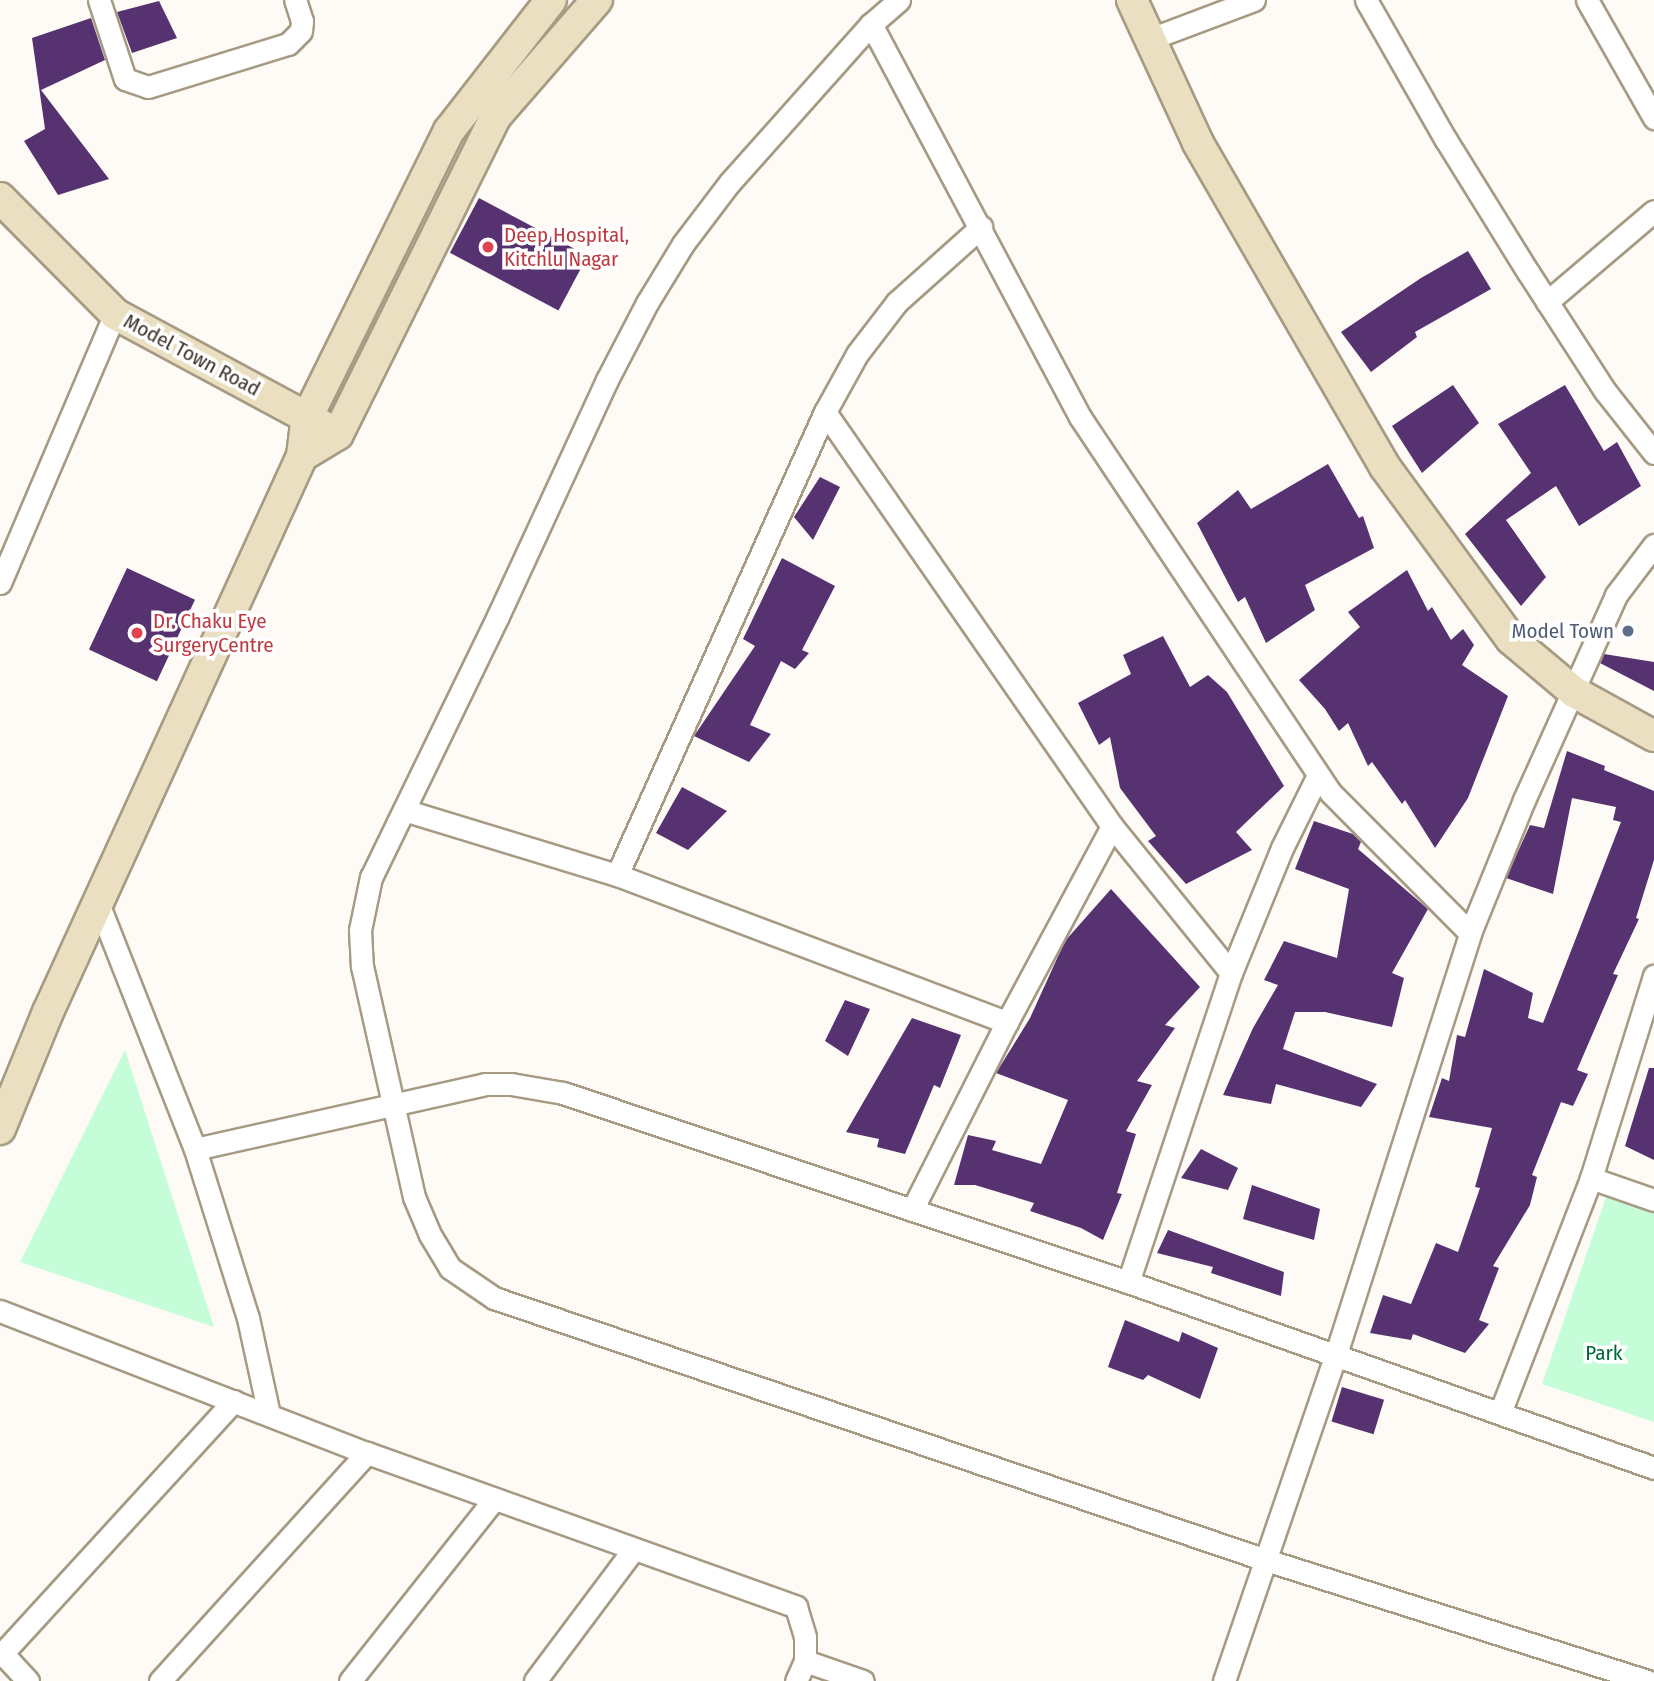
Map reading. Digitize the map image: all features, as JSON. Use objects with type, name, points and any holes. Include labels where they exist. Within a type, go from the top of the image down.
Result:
[{"type":"street","points":[[99,0],[125,79],[148,87],[161,86],[288,44],[301,30],[302,21],[295,0]]},
{"type":"street","points":[[0,1129],[98,902],[302,456],[307,418],[449,131],[551,0]]},
{"type":"street","points":[[302,456],[338,434],[496,116],[597,0]]},
{"type":"street","points":[[899,0],[871,24],[730,182],[683,244],[647,303],[607,380],[371,877],[360,930],[362,966],[414,1197],[429,1233],[450,1268],[494,1298],[1266,1560],[1647,1681]]},
{"type":"street","points":[[1132,0],[1198,143],[1385,467],[1511,639],[1574,692],[1654,736]]},
{"type":"street","points":[[1150,39],[1254,0]]},
{"type":"street","points":[[1366,0],[1446,140],[1547,302],[1605,391],[1654,453]]},
{"type":"street","points":[[1587,0],[1654,118]]},
{"type":"street","points":[[871,24],[1080,417],[1331,793],[1469,933]]},
{"type":"street","name":"Model Town Road","points":[[0,198],[115,314],[338,434]]},
{"type":"street","points":[[1547,302],[1654,211]]},
{"type":"street","points":[[617,875],[825,412],[858,354],[897,302],[981,227]]},
{"type":"street","points":[[0,583],[115,314]]},
{"type":"street","points":[[825,412],[1112,826],[1231,973]]},
{"type":"street","points":[[1223,1681],[1336,1354],[1469,933],[1524,800],[1616,594],[1654,545]]},
{"type":"street","points":[[1128,1282],[1231,973],[1282,848],[1318,775]]},
{"type":"street","points":[[404,810],[617,875],[1007,1022]]},
{"type":"street","points":[[912,1210],[1007,1022],[1112,826]]},
{"type":"street","points":[[98,902],[195,1149],[248,1318],[269,1414]]},
{"type":"street","points":[[1500,1413],[1591,1178],[1654,976]]},
{"type":"street","points":[[195,1149],[485,1084],[512,1084],[563,1093],[1128,1282],[1654,1468]]},
{"type":"street","points":[[1591,1178],[1654,1200]]},
{"type":"street","points":[[0,1311],[367,1453],[796,1607],[805,1637],[805,1661],[796,1681]]},
{"type":"street","points":[[29,1681],[1,1655],[234,1401]]},
{"type":"street","points":[[160,1681],[367,1453]]},
{"type":"street","points":[[350,1681],[494,1499]]},
{"type":"street","points":[[535,1681],[633,1550]]},
{"type":"street","points":[[805,1661],[863,1681]]},
{"type":"green space","points":[[125,1050],[214,1327],[20,1262]]},
{"type":"green space","name":"Park","points":[[1606,1197],[1654,1213],[1654,1422],[1542,1384]]},
{"type":"building","points":[[159,1],[177,38],[132,53],[117,12]]},
{"type":"building","points":[[91,18],[105,60],[41,90],[109,179],[58,195],[24,141],[45,129],[32,38]]},
{"type":"building","points":[[479,198],[588,256],[558,310],[450,253]]},
{"type":"building","points":[[1468,251],[1491,289],[1415,332],[1417,337],[1371,372],[1341,332],[1421,278]]},
{"type":"building","points":[[1453,385],[1479,423],[1422,473],[1392,426]]},
{"type":"building","points":[[1565,385],[1604,451],[1617,442],[1641,486],[1579,526],[1556,486],[1506,520],[1546,577],[1521,606],[1465,534],[1531,473],[1498,424]]},
{"type":"building","points":[[1328,464],[1359,518],[1363,516],[1374,548],[1305,585],[1315,610],[1266,643],[1245,597],[1238,602],[1197,523],[1238,490],[1251,509]]},
{"type":"building","points":[[820,477],[840,487],[813,540],[794,517]]},
{"type":"building","points":[[782,558],[835,586],[802,650],[809,653],[795,669],[781,661],[750,725],[771,734],[749,762],[694,736],[755,646],[743,639]]},
{"type":"building","points":[[127,568],[195,600],[157,681],[89,650]]},
{"type":"building","points":[[1407,570],[1428,611],[1432,607],[1451,640],[1463,629],[1474,645],[1462,665],[1508,696],[1468,798],[1435,848],[1405,800],[1402,804],[1372,762],[1368,766],[1348,723],[1339,731],[1325,709],[1299,680],[1360,627],[1348,612]]},
{"type":"building","points":[[1163,636],[1190,687],[1208,675],[1227,692],[1284,786],[1236,832],[1252,850],[1186,884],[1148,841],[1156,836],[1120,788],[1110,737],[1099,745],[1078,703],[1131,674],[1123,655]]},
{"type":"building","points":[[1604,654],[1654,662],[1654,691],[1600,663]]},
{"type":"building","points":[[1567,751],[1605,766],[1604,770],[1654,791],[1654,860],[1636,918],[1639,919],[1613,974],[1618,975],[1577,1070],[1588,1074],[1573,1106],[1561,1102],[1532,1175],[1537,1177],[1530,1205],[1493,1266],[1499,1268],[1479,1320],[1489,1324],[1465,1353],[1413,1334],[1411,1340],[1370,1333],[1383,1295],[1411,1304],[1436,1243],[1458,1252],[1480,1188],[1475,1187],[1492,1128],[1429,1117],[1442,1078],[1449,1081],[1457,1035],[1465,1037],[1484,969],[1533,993],[1528,1018],[1543,1023],[1621,822],[1613,820],[1616,807],[1572,798],[1553,894],[1506,878],[1530,825],[1544,828]]},
{"type":"building","points":[[682,787],[727,811],[688,850],[656,833]]},
{"type":"building","points":[[1314,821],[1353,834],[1361,842],[1358,849],[1428,909],[1392,973],[1404,978],[1392,1027],[1325,1012],[1295,1012],[1283,1049],[1377,1084],[1361,1107],[1276,1084],[1271,1104],[1223,1095],[1253,1028],[1278,985],[1264,980],[1284,941],[1337,958],[1349,889],[1295,869]]},
{"type":"building","points":[[1111,889],[1200,987],[1165,1025],[1175,1028],[1137,1081],[1152,1085],[1126,1131],[1136,1134],[1117,1193],[1122,1194],[1103,1240],[1081,1228],[1030,1211],[1034,1203],[975,1185],[954,1185],[968,1135],[996,1141],[992,1150],[1041,1164],[1068,1100],[996,1073],[1030,1018],[1065,941]]},
{"type":"building","points":[[845,1000],[870,1009],[848,1056],[825,1041]]},
{"type":"building","points":[[912,1018],[961,1035],[940,1088],[934,1085],[905,1154],[877,1147],[879,1139],[846,1132]]},
{"type":"building","points":[[1649,1068],[1654,1068],[1654,1160],[1625,1146]]},
{"type":"building","points":[[1201,1149],[1238,1168],[1228,1190],[1181,1178]]},
{"type":"building","points":[[1252,1185],[1320,1209],[1314,1240],[1243,1219]]},
{"type":"building","points":[[1168,1230],[1284,1272],[1281,1296],[1211,1273],[1213,1267],[1157,1253]]},
{"type":"building","points":[[1125,1320],[1179,1342],[1182,1332],[1218,1348],[1200,1399],[1148,1375],[1143,1380],[1108,1367]]},
{"type":"building","points":[[1342,1387],[1384,1400],[1374,1434],[1331,1421]]},
{"type":"place","name":"Deep Hospital, Kitchlu Nagar","points":[[488,247]]},
{"type":"place","name":"Model Town","points":[[1628,631]]},
{"type":"place","name":"Dr. Chaku Eye SurgeryCentre","points":[[137,633]]}]
